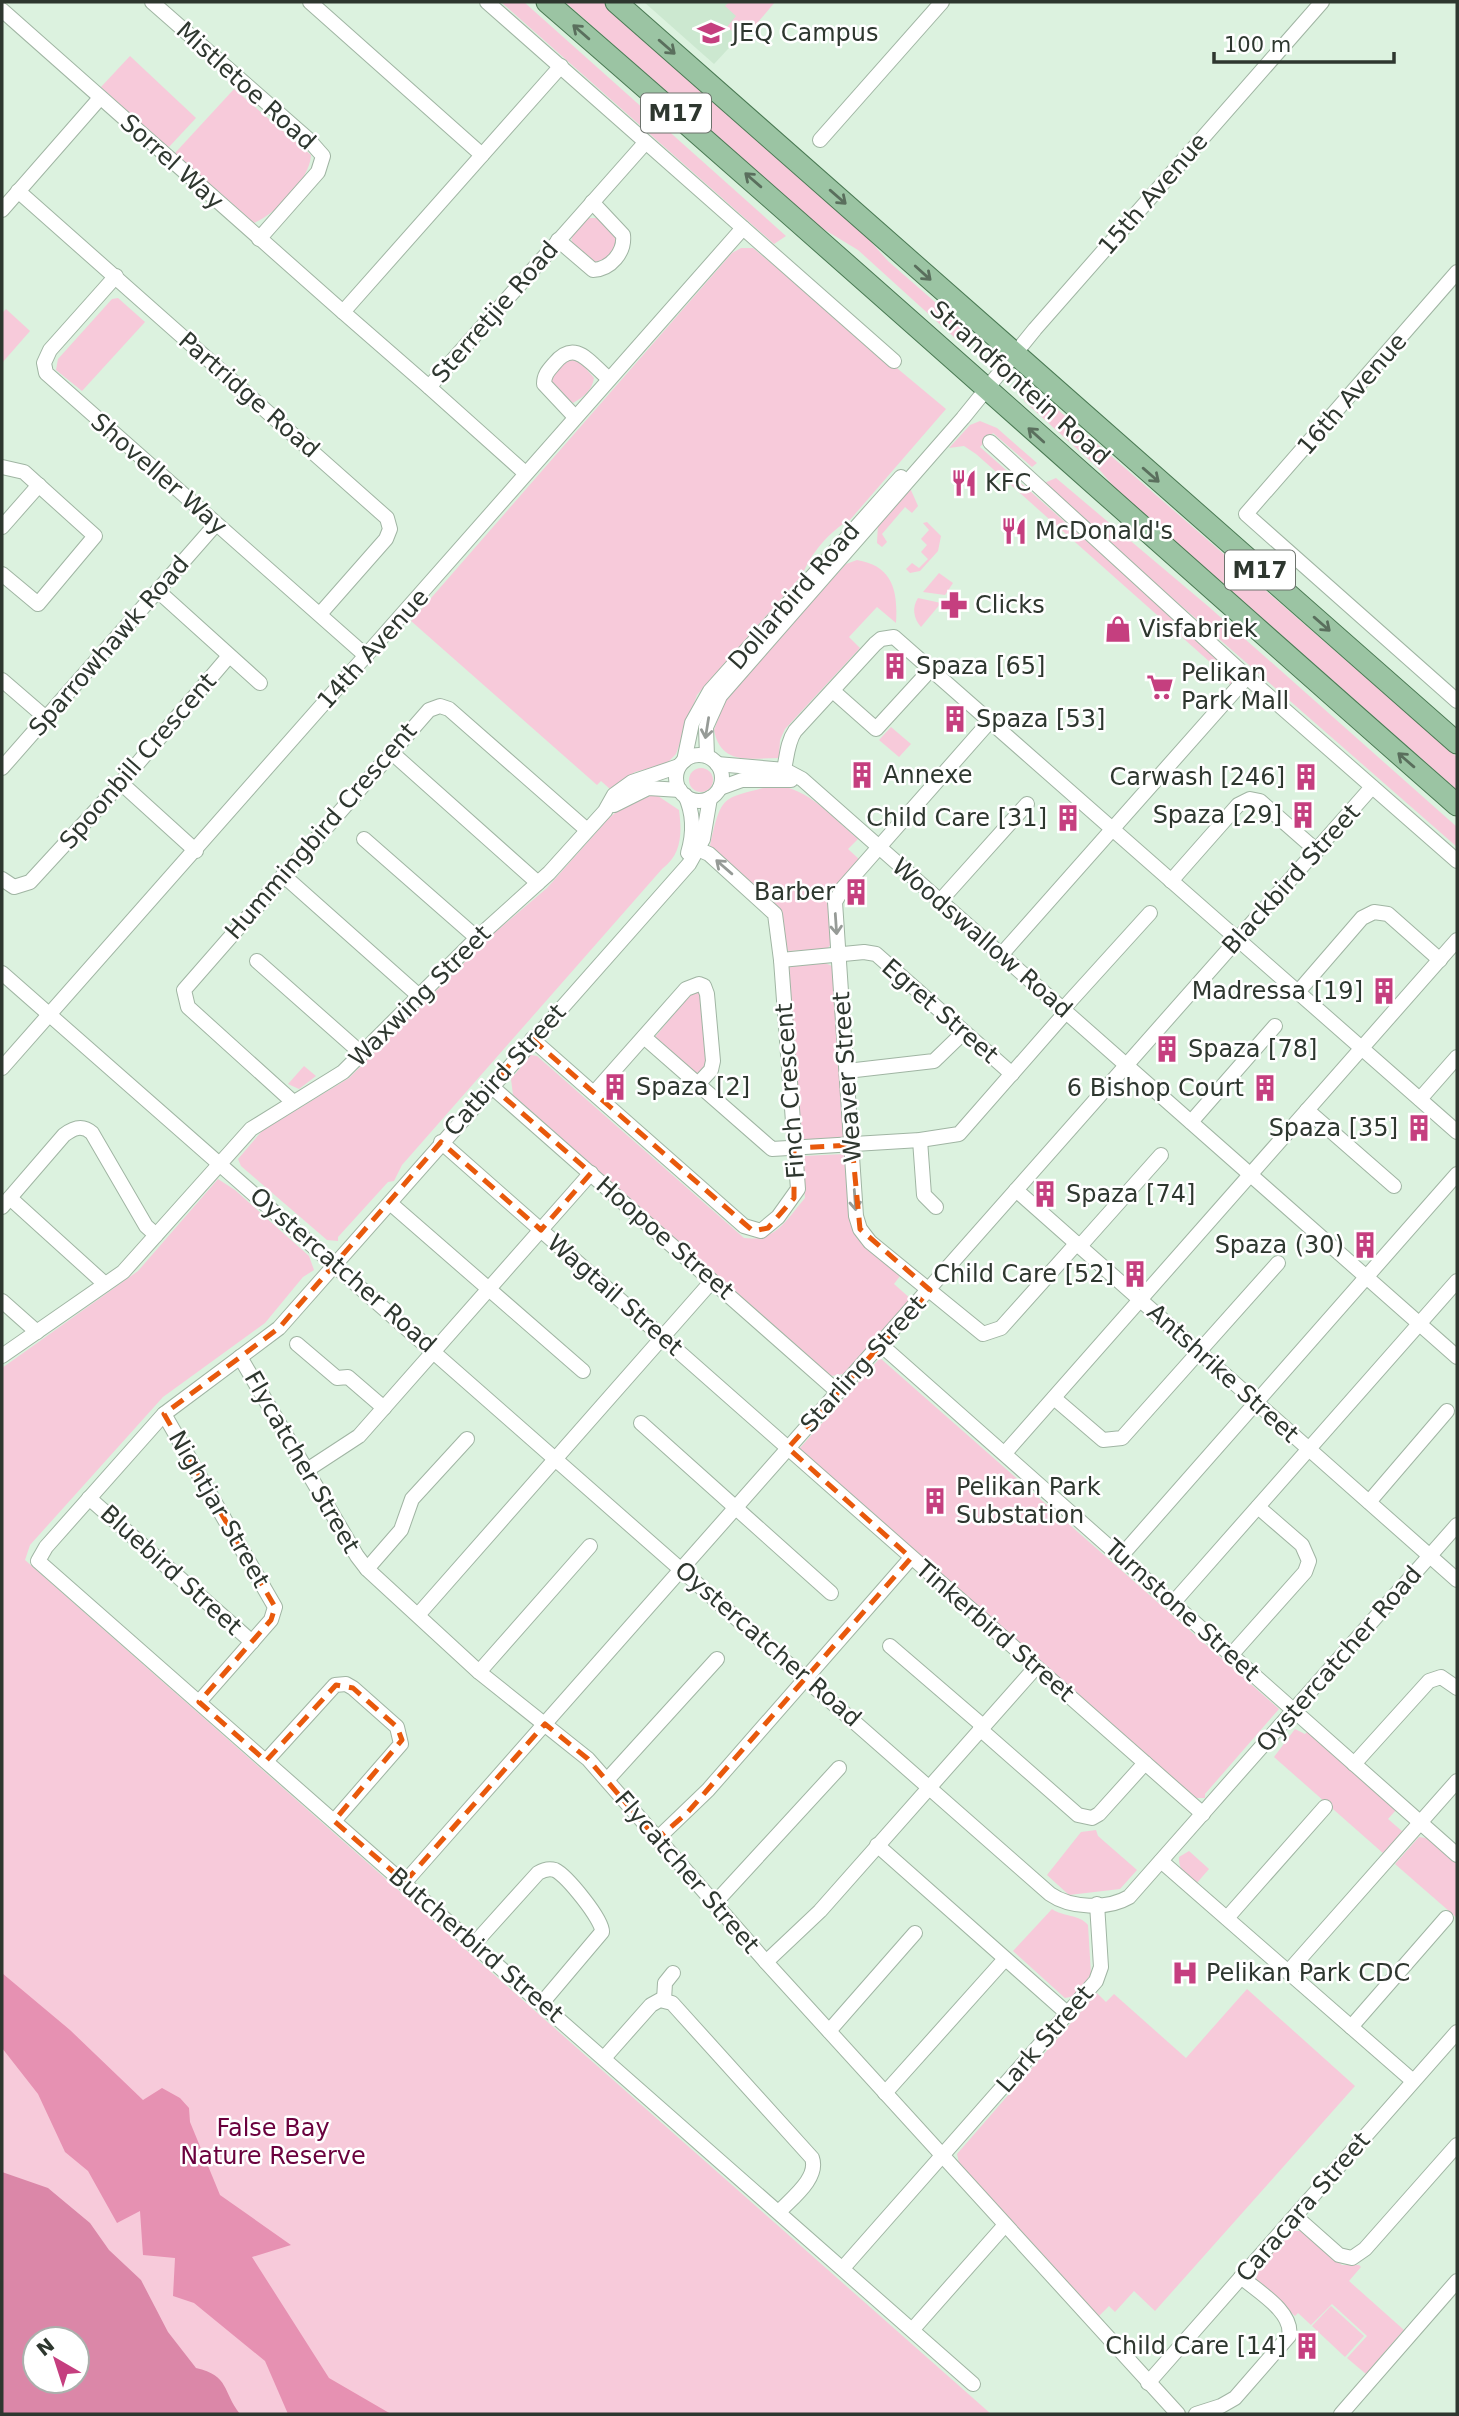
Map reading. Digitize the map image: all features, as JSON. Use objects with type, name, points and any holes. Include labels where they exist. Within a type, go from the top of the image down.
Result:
[{"type":"main road","name":"Strandfontein Road","points":[[547,2],[771,196],[1457,805]]},
{"type":"main road","name":"Strandfontein Road","points":[[616,2],[1457,743]]},
{"type":"street","name":"Mistletoe Road","points":[[152,2],[308,139],[323,156],[318,172],[259,239]]},
{"type":"street","points":[[310,2],[482,155]]},
{"type":"street","points":[[487,2],[894,361]]},
{"type":"street","points":[[820,140],[942,2]]},
{"type":"street","name":"15th Avenue","points":[[986,389],[1322,2]]},
{"type":"street","name":"Sorrel Way","points":[[2,10],[429,387]]},
{"type":"street","points":[[343,312],[561,66]]},
{"type":"street","points":[[2,210],[100,98]]},
{"type":"street","name":"Sterretjie Road","points":[[524,472],[429,387],[645,143]]},
{"type":"street","name":"Partridge Road","points":[[18,191],[387,517],[390,529],[386,539],[320,614]]},
{"type":"street","points":[[558,240],[593,270],[611,263],[622,247],[623,235],[592,202]]},
{"type":"street","name":"14th Avenue","points":[[2,1068],[434,580],[524,472],[743,228]]},
{"type":"street","name":"16th Avenue","points":[[1457,272],[1246,514],[1457,701]]},
{"type":"street","name":"Shoveller Way","points":[[116,276],[50,350],[44,363],[46,373],[365,655]]},
{"type":"street","points":[[575,417],[544,384],[545,375],[562,354],[573,351],[609,379]]},
{"type":"street","name":"Dollarbird Road","points":[[713,760],[706,727],[720,696],[986,389]]},
{"type":"street","points":[[990,442],[1248,677],[1457,861]]},
{"type":"street","name":"Dollarbird Road","points":[[682,764],[692,723],[710,691],[881,498],[935,450]]},
{"type":"street","points":[[2,467],[20,470],[94,533],[95,538],[38,604],[2,574]]},
{"type":"street","points":[[2,527],[39,485]]},
{"type":"street","name":"Sparrowhawk Road","points":[[2,768],[216,524]]},
{"type":"street","name":"Spoonbill Crescent","points":[[2,879],[15,887],[30,882],[121,783],[229,656],[158,591]]},
{"type":"street","points":[[783,774],[792,735],[875,644],[888,637],[901,642],[1457,1132]]},
{"type":"street","points":[[229,656],[260,683]]},
{"type":"street","points":[[833,691],[876,729],[931,669]]},
{"type":"street","points":[[1001,955],[1248,677]]},
{"type":"street","points":[[2,680],[46,718]]},
{"type":"street","name":"Hummingbird Crescent","points":[[292,1101],[188,1007],[183,997],[187,983],[429,710],[445,707],[587,830]]},
{"type":"street","name":"Weaver Street","points":[[990,721],[878,847],[835,902],[860,1229],[888,1258],[974,1328],[988,1334],[1001,1328],[1078,1245]]},
{"type":"street","points":[[391,752],[538,883]]},
{"type":"street","points":[[695,755],[713,760],[722,775],[715,793],[700,800],[682,792],[676,778],[682,764],[695,755]]},
{"type":"street","name":"Woodswallow Road","points":[[713,760],[783,774],[806,783],[1457,1357]]},
{"type":"street","name":"Waxwing Street","points":[[2,1356],[123,1272],[251,1129],[292,1101],[335,1078],[477,938],[538,883],[605,811],[614,795],[632,782],[682,764]]},
{"type":"street","name":"Woodswallow Road","points":[[715,793],[742,780],[783,774]]},
{"type":"street","points":[[121,783],[195,850]]},
{"type":"street","name":"Blackbird Street","points":[[1126,1065],[1372,787]]},
{"type":"street","name":"Waxwing Street","points":[[605,811],[648,788],[682,792]]},
{"type":"street","name":"Catbird Street","points":[[682,792],[692,810],[694,848]]},
{"type":"street","name":"Catbird Street","points":[[38,1561],[46,1547],[163,1414],[279,1328],[678,877],[694,848],[715,793]]},
{"type":"street","points":[[1171,881],[1238,805],[1250,799],[1260,801],[1317,851]]},
{"type":"street","points":[[940,901],[1027,804]]},
{"type":"street","points":[[364,839],[477,938]]},
{"type":"street","name":"Finch Crescent","points":[[532,1039],[752,1231],[768,1228],[794,1198],[798,1189],[781,960],[775,914],[709,854],[694,848]]},
{"type":"street","points":[[283,875],[418,995]]},
{"type":"street","points":[[1298,992],[1362,918],[1374,912],[1388,914],[1440,960]]},
{"type":"street","points":[[645,1037],[767,1146],[793,1148],[852,1145],[959,1134],[1150,913]]},
{"type":"street","points":[[1005,1453],[1457,940]]},
{"type":"street","name":"Egret Street","points":[[781,960],[864,952],[876,954],[1012,1074]]},
{"type":"street","points":[[257,961],[361,1054]]},
{"type":"street","name":"Oystercatcher Road","points":[[2,972],[1061,1901],[1075,1905],[1097,1904],[1129,1897],[1457,1525]]},
{"type":"street","points":[[594,1094],[686,989],[696,984],[704,986],[713,1061],[710,1070],[698,1084]]},
{"type":"street","points":[[1191,1122],[1275,1026]]},
{"type":"street","points":[[847,1071],[934,1061],[964,1032]]},
{"type":"street","points":[[1420,1099],[1457,1057]]},
{"type":"street","name":"Starling Street","points":[[405,1882],[1126,1065]]},
{"type":"street","name":"Hoopoe Street","points":[[491,1086],[838,1392]]},
{"type":"street","points":[[1307,1110],[1394,1186]]},
{"type":"street","points":[[105,1284],[6,1202],[64,1135],[74,1128],[83,1128],[95,1137],[146,1226],[156,1235]]},
{"type":"street","points":[[920,1140],[924,1195],[936,1207]]},
{"type":"street","name":"Wagtail Street","points":[[441,1142],[788,1448]]},
{"type":"street","points":[[1078,1245],[1161,1155]]},
{"type":"street","points":[[307,1470],[359,1436],[591,1173]]},
{"type":"street","points":[[1121,1556],[1457,1174]]},
{"type":"street","name":"Antshrike Street","points":[[1016,1190],[1457,1580]]},
{"type":"street","points":[[390,1203],[583,1371]]},
{"type":"street","points":[[1054,1398],[1097,1437],[1115,1441],[1199,1353],[1278,1263]]},
{"type":"street","points":[[1173,1603],[1457,1280]]},
{"type":"street","points":[[418,1615],[712,1281]]},
{"type":"street","points":[[2,1301],[37,1332]]},
{"type":"street","points":[[297,1344],[337,1378],[348,1377],[384,1408]]},
{"type":"street","name":"Turnstone Street","points":[[880,1344],[1457,1854]]},
{"type":"street","name":"Flycatcher Street","points":[[240,1357],[356,1556],[367,1569],[479,1672],[588,1759],[766,1962],[1178,2414]]},
{"type":"street","points":[[1369,1502],[1447,1411]]},
{"type":"street","name":"Nightjar Street","points":[[163,1414],[275,1607],[271,1620],[199,1702]]},
{"type":"street","points":[[642,1423],[831,1593]]},
{"type":"street","points":[[367,1569],[401,1530],[412,1499],[467,1439]]},
{"type":"street","name":"Tinkerbird Street","points":[[788,1448],[1203,1814]]},
{"type":"street","name":"Bluebird Street","points":[[89,1498],[252,1642]]},
{"type":"street","points":[[1232,1654],[1305,1572],[1309,1561],[1302,1545],[1258,1507]]},
{"type":"street","points":[[479,1672],[590,1546]]},
{"type":"street","points":[[657,1839],[694,1805],[911,1558]]},
{"type":"street","name":"Butcherbird Street","points":[[38,1561],[973,2384]]},
{"type":"street","points":[[890,1646],[1078,1815],[1086,1818],[1099,1814],[1145,1763]]},
{"type":"street","points":[[607,1780],[718,1659]]},
{"type":"street","points":[[766,1962],[802,1930],[1036,1667]]},
{"type":"street","points":[[1354,1764],[1429,1681],[1441,1677],[1457,1688]]},
{"type":"street","points":[[266,1761],[335,1685],[346,1684],[353,1688],[397,1727],[401,1744],[334,1821]]},
{"type":"street","points":[[714,1904],[839,1768]]},
{"type":"street","points":[[1288,1972],[1457,1781]]},
{"type":"street","points":[[1227,1917],[1325,1807]]},
{"type":"street","points":[[877,1845],[1068,2014]]},
{"type":"street","points":[[1161,1861],[1413,2081]]},
{"type":"street","points":[[474,1944],[538,1872],[547,1869],[557,1872],[600,1919],[602,1932],[542,2003]]},
{"type":"street","name":"Lark Street","points":[[843,2269],[1100,1975],[1097,1904]]},
{"type":"street","points":[[1351,2027],[1446,1918]]},
{"type":"street","points":[[829,2031],[915,1933]]},
{"type":"street","points":[[885,2093],[1005,1959]]},
{"type":"street","points":[[664,2000],[665,1983],[673,1973]]},
{"type":"street","points":[[604,2058],[651,2005],[664,2000],[676,2006],[812,2158],[814,2164],[811,2177],[779,2212]]},
{"type":"street","name":"Caracara Street","points":[[1148,2383],[1457,2032]]},
{"type":"street","points":[[1295,2216],[1339,2255],[1352,2258],[1365,2249],[1457,2145]]},
{"type":"street","points":[[913,2329],[1005,2225]]},
{"type":"street","points":[[1196,2414],[1235,2398],[1289,2336],[1290,2328],[1285,2315],[1241,2277]]},
{"type":"street","points":[[1341,2414],[1457,2281]]},
{"type":"highlighted area","points":[[532,1039],[753,1231],[768,1228],[794,1198],[794,1148],[852,1145],[860,1229],[930,1290],[788,1448],[911,1558],[687,1813],[657,1839],[588,1759],[545,1724],[405,1882],[334,1821],[402,1740],[397,1727],[353,1688],[336,1685],[266,1761],[199,1702],[271,1620],[275,1607],[164,1414],[279,1328],[441,1142],[541,1230],[591,1173],[491,1086]]},
{"type":"shaded area","name":"JEQ Campus","points":[[644,2],[772,2],[714,64]]},
{"type":"shaded area","points":[[2,1973],[70,2030],[143,2100],[162,2088],[180,2098],[189,2108],[190,2122],[220,2195],[291,2245],[252,2257],[329,2378],[391,2414],[288,2414],[265,2361],[194,2303],[173,2296],[175,2258],[143,2255],[140,2211],[117,2223],[88,2171],[65,2152],[38,2094],[2,2048]]},
{"type":"shaded area","points":[[2,2172],[48,2188],[90,2223],[109,2250],[141,2280],[168,2332],[196,2368],[215,2375],[220,2380],[240,2414],[2,2414]]},
{"type":"green space","points":[[501,2],[524,2],[786,236],[774,244]]},
{"type":"green space","points":[[565,2],[603,2],[857,226],[888,261],[975,337],[966,348],[858,250],[820,227]]},
{"type":"green space","points":[[729,2],[775,2],[743,40],[727,27],[736,16],[725,6]]},
{"type":"green space","points":[[130,56],[196,118],[168,148],[101,87]]},
{"type":"green space","points":[[234,89],[311,155],[305,174],[291,194],[272,212],[254,223],[175,153]]},
{"type":"green space","points":[[587,218],[598,218],[617,234],[619,243],[608,258],[592,263],[571,246],[572,236]]},
{"type":"green space","points":[[741,248],[753,248],[946,409],[849,521],[821,544],[803,574],[697,695],[676,754],[666,764],[635,772],[610,789],[601,781],[597,785],[411,621],[732,253]]},
{"type":"green space","points":[[118,298],[145,322],[82,391],[56,370],[58,359],[112,299]]},
{"type":"green space","points":[[6,309],[30,331],[2,363],[2,313]]},
{"type":"green space","points":[[567,357],[578,359],[594,378],[584,396],[573,403],[555,389],[551,380]]},
{"type":"green space","points":[[1033,388],[1457,757],[1457,790],[1115,488],[1097,467],[1024,401]]},
{"type":"green space","points":[[980,421],[997,428],[1037,463],[1032,467],[993,433],[980,447],[1235,672],[1236,679],[1230,689],[1229,679],[976,454],[964,446],[949,448],[970,425]]},
{"type":"green space","points":[[1056,478],[1209,607],[1457,827],[1457,847],[1042,484]]},
{"type":"green space","points":[[910,488],[918,506],[912,513],[905,507],[882,534],[887,542],[882,547],[877,543],[878,524]]},
{"type":"green space","points":[[927,522],[941,536],[938,551],[920,571],[910,573],[906,569],[912,563],[919,568],[928,559],[921,552],[927,545],[921,539],[929,530],[923,523]]},
{"type":"green space","points":[[857,560],[879,568],[891,582],[896,600],[896,623],[877,607],[849,637],[860,648],[785,729],[780,740],[779,758],[748,759],[730,755],[723,750],[714,730],[726,698],[846,564]]},
{"type":"green space","points":[[939,573],[953,583],[945,595],[923,592]]},
{"type":"green space","points":[[918,598],[941,603],[921,627],[914,612]]},
{"type":"green space","points":[[891,727],[911,744],[899,757],[879,740]]},
{"type":"green space","points":[[701,768],[710,771],[713,780],[710,789],[701,792],[692,789],[689,780],[692,771]]},
{"type":"green space","points":[[774,785],[787,787],[809,798],[858,839],[848,849],[860,860],[831,894],[831,944],[827,949],[788,951],[782,911],[710,846],[718,815],[728,800]]},
{"type":"green space","points":[[655,794],[679,810],[680,835],[674,857],[402,1165],[394,1181],[388,1182],[338,1237],[338,1241],[327,1240],[241,1166],[238,1159],[262,1131],[349,1078],[493,934],[547,888],[609,818],[621,808]]},
{"type":"green space","points":[[825,963],[832,966],[844,1139],[800,1141],[786,965]]},
{"type":"green space","points":[[694,990],[701,993],[707,1063],[703,1071],[693,1074],[655,1037]]},
{"type":"green space","points":[[531,1055],[537,1056],[744,1238],[764,1237],[772,1233],[805,1198],[802,1156],[845,1154],[853,1232],[900,1276],[894,1284],[911,1299],[843,1374],[831,1376],[513,1095],[511,1079]]},
{"type":"green space","points":[[304,1066],[316,1076],[299,1089],[288,1084]]},
{"type":"green space","name":"False Bay Nature Reserve","points":[[218,1179],[235,1190],[309,1256],[314,1270],[303,1277],[265,1323],[163,1397],[30,1545],[25,1560],[991,2414],[2,2414],[2,1368],[138,1271]]},
{"type":"green space","points":[[880,1358],[1279,1709],[1205,1794],[1205,1798],[1194,1798],[799,1449]]},
{"type":"green space","points":[[1295,1729],[1305,1734],[1308,1731],[1396,1810],[1388,1819],[1403,1832],[1384,1854],[1274,1757]]},
{"type":"green space","points":[[1096,1830],[1098,1836],[1137,1870],[1120,1889],[1069,1895],[1047,1875],[1081,1832]]},
{"type":"green space","points":[[1419,1837],[1426,1838],[1457,1864],[1457,1918],[1395,1864]]},
{"type":"green space","points":[[1189,1851],[1209,1869],[1196,1884],[1184,1872],[1179,1862],[1179,1857]]},
{"type":"green space","points":[[1052,1909],[1080,1919],[1088,1925],[1091,1974],[1075,1996],[1065,1998],[1013,1951]]},
{"type":"green space","points":[[1247,1989],[1355,2086],[1155,2311],[1134,2291],[1115,2312],[1109,2306],[1098,2317],[959,2163],[957,2154],[1097,1993],[1106,2002],[1114,1994],[1186,2058]]},
{"type":"green space","points":[[1292,2231],[1301,2231],[1342,2265],[1359,2265],[1361,2267],[1349,2281],[1404,2330],[1366,2374],[1347,2358],[1367,2336],[1332,2304],[1311,2325],[1298,2313],[1295,2316],[1256,2282],[1257,2270]]},
{"type":"green space","points":[[1331,2306],[1364,2336],[1345,2357],[1312,2326]]},
{"type":"place","name":"JEQ Campus","points":[[711,33]]},
{"type":"place","name":"KFC","points":[[964,483]]},
{"type":"place","name":"McDonald's","points":[[1014,531]]},
{"type":"place","name":"Clicks","points":[[954,605]]},
{"type":"place","name":"Visfabriek","points":[[1118,629]]},
{"type":"place","name":"Spaza [65]","points":[[895,666]]},
{"type":"place","name":"Pelikan Park Mall","points":[[1160,687]]},
{"type":"place","name":"Spaza [53]","points":[[955,719]]},
{"type":"place","name":"Annexe","points":[[862,775]]},
{"type":"place","name":"Carwash [246]","points":[[1306,777]]},
{"type":"place","name":"Spaza [29]","points":[[1303,815]]},
{"type":"place","name":"Child Care [31]","points":[[1068,818]]},
{"type":"place","name":"Barber","points":[[856,892]]},
{"type":"place","name":"Madressa [19]","points":[[1384,991]]},
{"type":"place","name":"Spaza [78]","points":[[1167,1049]]},
{"type":"place","name":"Spaza [2]","points":[[615,1087]]},
{"type":"place","name":"6 Bishop Court","points":[[1265,1088]]},
{"type":"place","name":"Spaza [35]","points":[[1419,1128]]},
{"type":"place","name":"Spaza [74]","points":[[1045,1194]]},
{"type":"place","name":"Spaza (30)","points":[[1365,1245]]},
{"type":"place","name":"Child Care [52]","points":[[1135,1274]]},
{"type":"place","name":"Pelikan Park Substation","points":[[935,1501]]},
{"type":"place","name":"Pelikan Park CDC","points":[[1185,1973]]},
{"type":"place","name":"Child Care [14]","points":[[1307,2346]]}]
